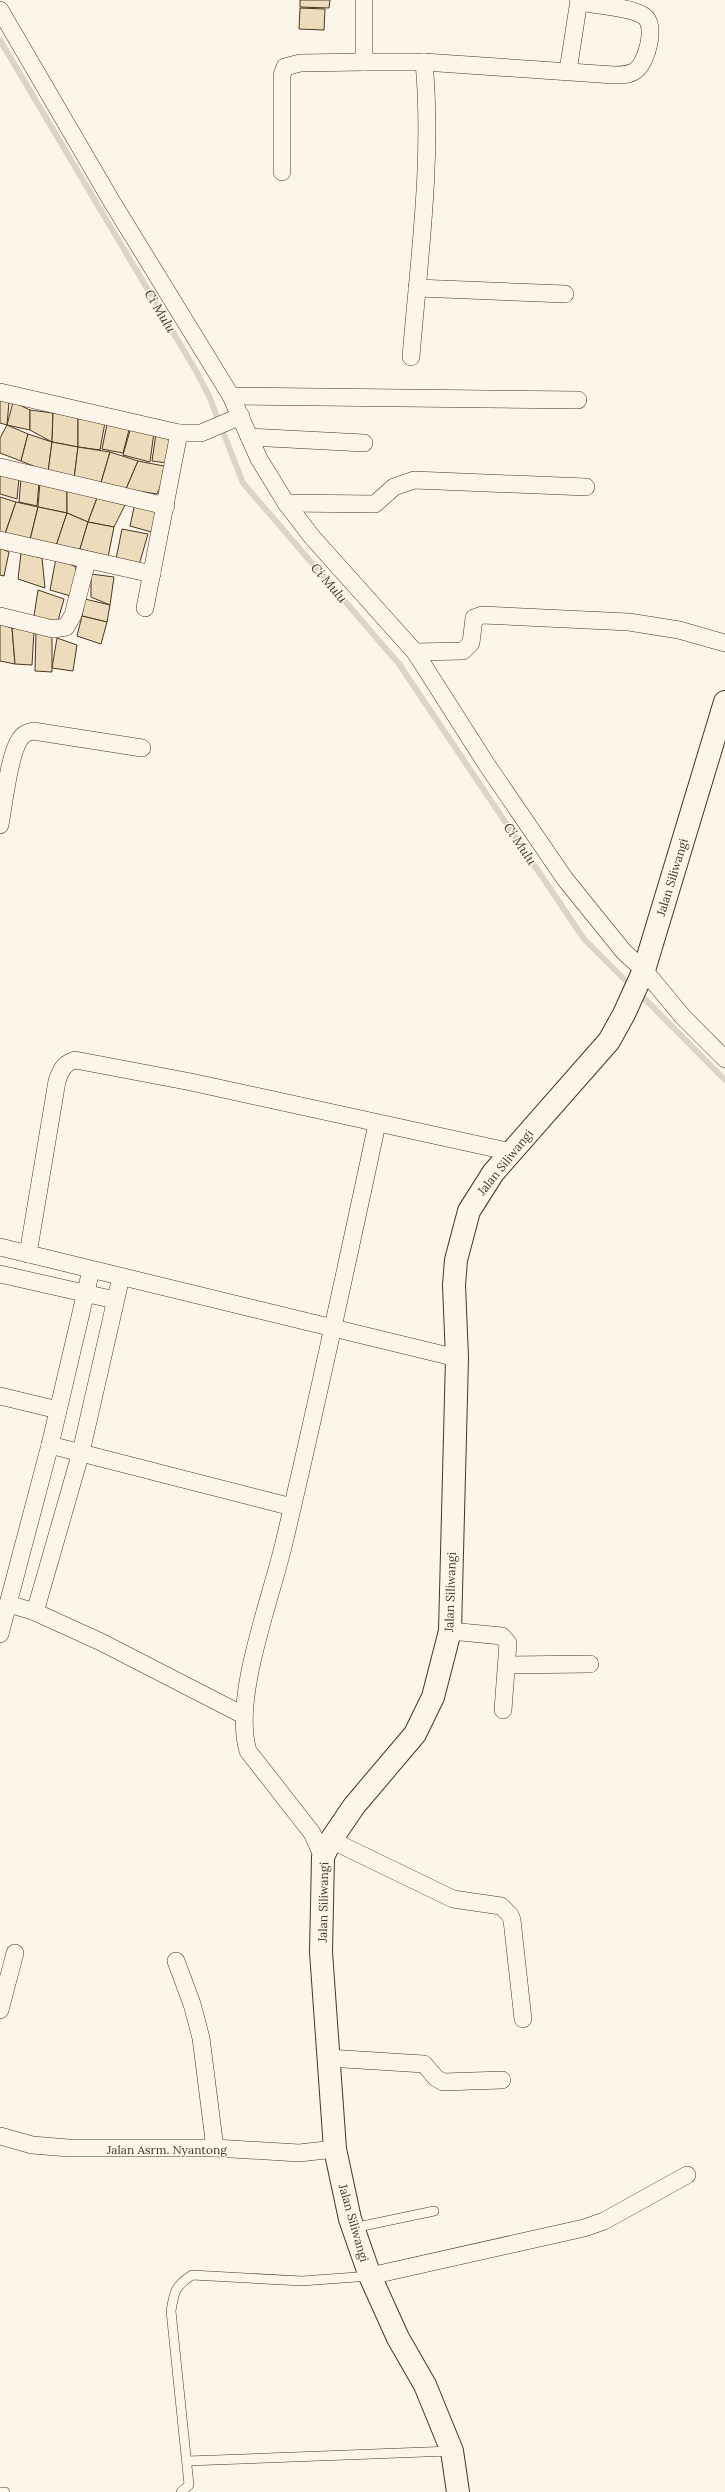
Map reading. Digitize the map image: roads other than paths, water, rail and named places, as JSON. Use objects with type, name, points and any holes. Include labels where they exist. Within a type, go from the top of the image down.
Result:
[{"type":"street","points":[[364,0],[364,62]]},
{"type":"street","points":[[282,172],[282,75],[285,67],[300,63],[424,62],[614,75],[630,74],[643,62],[648,45],[650,26],[644,16],[579,1],[568,71]]},
{"type":"street","points":[[0,10],[112,202],[231,396],[237,418],[249,437],[259,460],[286,503],[312,537],[415,652],[487,765],[565,879],[624,952],[644,971],[684,1017],[725,1059]]},
{"type":"street","points":[[411,357],[417,288],[428,110],[424,62]]},
{"type":"street","points":[[417,288],[565,294]]},
{"type":"street","points":[[0,392],[179,433],[200,433],[237,418]]},
{"type":"street","points":[[231,396],[578,400]]},
{"type":"street","points":[[145,608],[179,433]]},
{"type":"street","points":[[249,437],[364,443]]},
{"type":"street","points":[[0,467],[166,506]]},
{"type":"street","points":[[286,503],[375,504],[394,487],[414,480],[586,487]]},
{"type":"street","points":[[0,540],[152,574]]},
{"type":"street","points":[[0,616],[57,630],[66,628],[73,615],[87,560]]},
{"type":"street","points":[[415,652],[463,651],[471,643],[474,618],[482,615],[636,622],[679,630],[725,643]]},
{"type":"street","name":"Jalan Siliwangi","points":[[458,2492],[452,2451],[426,2385],[398,2338],[370,2276],[353,2228],[335,2149],[321,1952],[327,1849],[354,1806],[415,1734],[433,1697],[450,1631],[457,1358],[454,1285],[456,1260],[468,1211],[480,1189],[609,1041],[624,1014],[644,971],[725,702]]},
{"type":"street","points":[[0,825],[15,750],[20,738],[27,732],[33,731],[142,748]]},
{"type":"street","points":[[28,1254],[57,1081],[62,1068],[68,1062],[75,1060],[191,1082],[377,1124],[511,1152]]},
{"type":"street","points":[[377,1124],[333,1330],[292,1507],[249,1675],[243,1715],[243,1735],[248,1751],[312,1833],[327,1849],[453,1899],[496,1904],[506,1910],[512,1920],[523,2018]]},
{"type":"street","points":[[0,1247],[333,1330],[457,1358]]},
{"type":"street","points":[[0,1634],[50,1445],[91,1270]]},
{"type":"street","points":[[0,1274],[115,1300]]},
{"type":"street","points":[[35,1612],[81,1452],[120,1277]]},
{"type":"street","points":[[0,1396],[58,1410]]},
{"type":"street","points":[[50,1445],[292,1507]]},
{"type":"street","points":[[9,1604],[35,1612],[101,1642],[243,1715]]},
{"type":"street","points":[[450,1631],[502,1636],[508,1643],[503,1710]]},
{"type":"street","points":[[507,1665],[590,1664]]},
{"type":"street","points":[[0,2010],[15,1953]]},
{"type":"street","points":[[176,1961],[192,2004],[201,2038],[215,2148]]},
{"type":"street","points":[[328,2058],[424,2064],[436,2078],[444,2082],[502,2080]]},
{"type":"street","name":"Jalan Asrm. Nyantong","points":[[0,2136],[32,2145],[69,2148],[215,2148],[298,2153],[335,2149]]},
{"type":"street","points":[[370,2276],[584,2228],[604,2221],[687,2175]]},
{"type":"lane","points":[[353,2228],[434,2211]]},
{"type":"lane","points":[[181,2492],[189,2485],[171,2311],[174,2295],[180,2283],[192,2275],[302,2281],[370,2276]]},
{"type":"lane","points":[[187,2461],[452,2451]]},
{"type":"lane","points":[[0,2492],[5,2492]]},
{"type":"waterway","name":"Ci Mulu","points":[[0,40],[196,371],[209,396],[243,483],[399,664],[584,939],[632,987]]},
{"type":"waterway","name":"Ci Mulu","points":[[639,993],[725,1080]]}]
